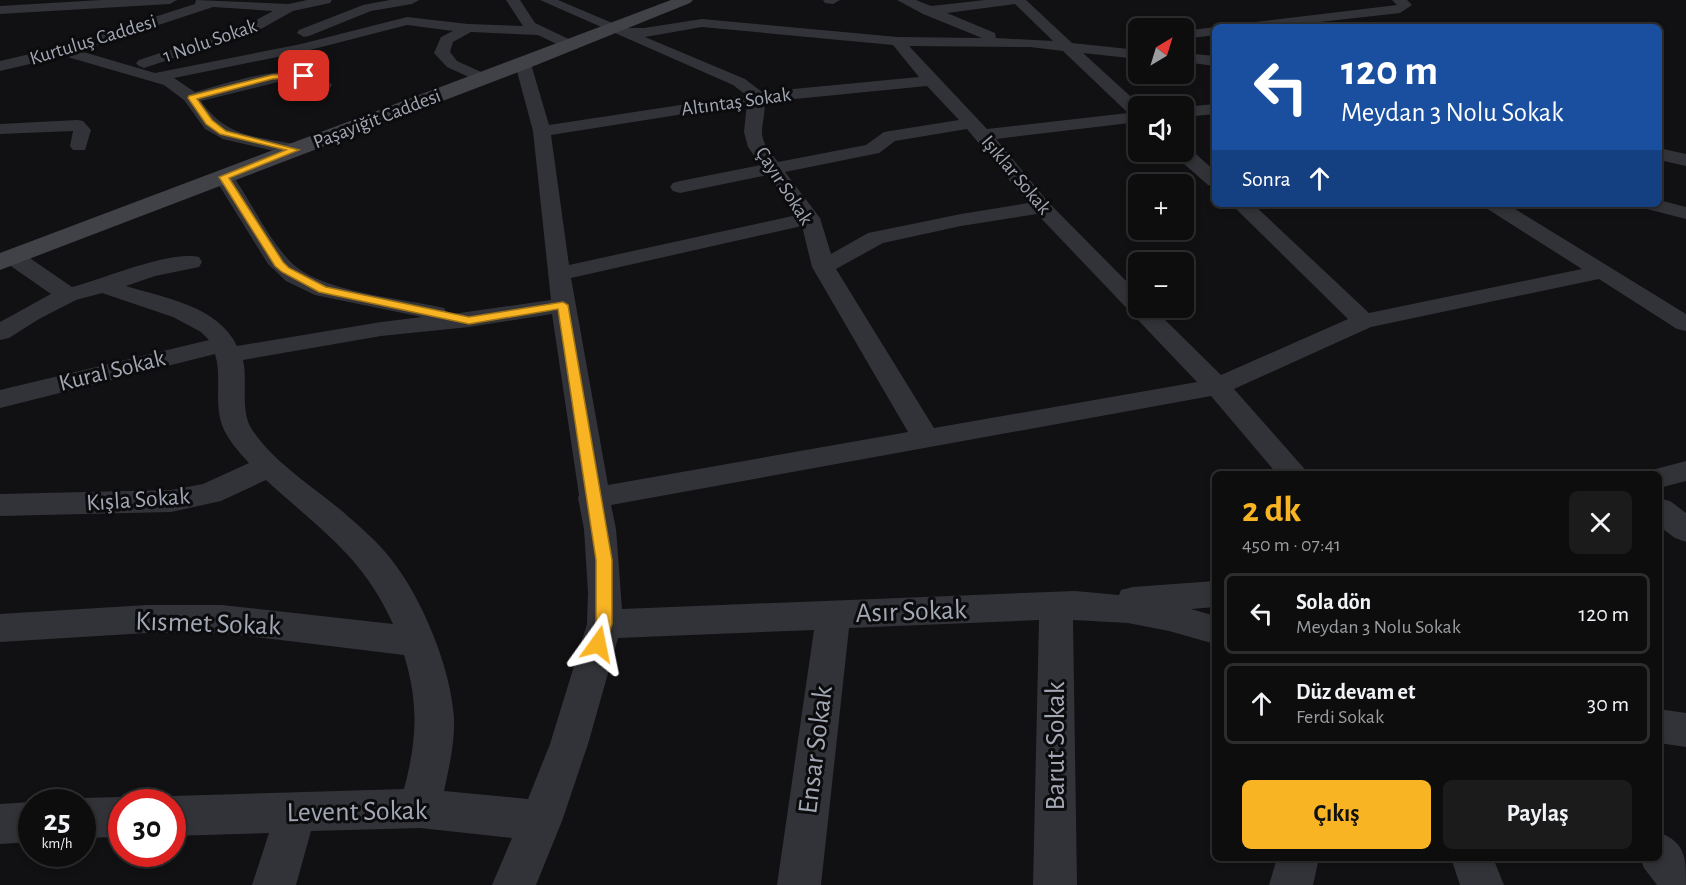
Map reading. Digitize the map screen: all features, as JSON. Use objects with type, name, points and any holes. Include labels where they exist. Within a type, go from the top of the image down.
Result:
[{"type":"main road","name":"Paşayiğit Caddesi","points":[[6,260],[614,30],[685,0]]},
{"type":"street","points":[[0,4],[5,0]]},
{"type":"street","points":[[0,10],[85,3],[170,0]]},
{"type":"street","points":[[178,0],[289,8]]},
{"type":"street","points":[[226,62],[368,9],[412,0]]},
{"type":"street","points":[[513,0],[527,23],[572,45]]},
{"type":"street","points":[[547,0],[739,82],[754,93],[756,98]]},
{"type":"street","points":[[904,0],[984,34],[1030,43],[1128,53]]},
{"type":"street","points":[[926,11],[1018,0],[1128,105]]},
{"type":"street","points":[[1301,24],[1400,9],[1405,5],[1399,0]]},
{"type":"street","name":"Kurtuluş Caddesi","points":[[0,66],[64,51],[214,2]]},
{"type":"street","points":[[332,2],[368,9]]},
{"type":"street","name":"1 Nolu Sokak","points":[[128,69],[256,26],[289,8],[332,2]]},
{"type":"street","points":[[156,77],[296,50],[411,21],[468,28],[540,31]]},
{"type":"street","points":[[614,30],[646,33],[685,24],[702,23],[897,41],[1030,43],[1048,42],[1057,37]]},
{"type":"street","points":[[429,40],[446,40],[468,28]]},
{"type":"street","points":[[1194,34],[1212,31]]},
{"type":"street","points":[[364,33],[395,40]]},
{"type":"street","points":[[446,40],[442,50],[445,58],[484,79]]},
{"type":"street","name":"Işıklar Sokak","points":[[897,41],[977,129],[1041,207],[1128,296]]},
{"type":"street","points":[[1070,48],[1128,41]]},
{"type":"street","points":[[64,51],[156,77],[177,86],[192,98],[208,122],[223,132],[295,150]]},
{"type":"street","points":[[1194,59],[1212,61]]},
{"type":"street","points":[[514,885],[541,821],[569,744],[604,624],[604,560],[563,305],[542,131],[523,64]]},
{"type":"street","points":[[192,98],[282,76],[307,76],[324,85]]},
{"type":"street","name":"Altıntaş Sokak","points":[[542,131],[756,98],[931,81]]},
{"type":"street","name":"Çayır Sokak","points":[[756,98],[757,111],[753,138],[773,170],[810,218],[823,267],[927,440]]},
{"type":"street","points":[[1194,111],[1212,109]]},
{"type":"street","points":[[680,187],[872,149],[894,135],[1128,116]]},
{"type":"street","points":[[0,130],[77,125],[82,130],[79,146]]},
{"type":"street","points":[[1662,155],[1686,160]]},
{"type":"street","points":[[1193,162],[1212,178]]},
{"type":"street","points":[[224,177],[279,264],[294,276],[313,286],[337,293],[469,320]]},
{"type":"street","points":[[823,267],[876,238],[961,220],[1041,207]]},
{"type":"street","points":[[1244,207],[1364,321]]},
{"type":"street","points":[[1498,207],[1686,324]]},
{"type":"street","points":[[1662,207],[1686,213]]},
{"type":"street","points":[[559,274],[810,218]]},
{"type":"street","points":[[6,260],[68,295]]},
{"type":"street","points":[[0,333],[30,314],[68,295],[150,270],[191,262]]},
{"type":"street","points":[[593,498],[1217,387],[1364,321],[1602,272]]},
{"type":"street","points":[[103,286],[190,316],[213,330],[226,349],[232,373],[235,423],[239,432],[270,466],[345,531],[374,561],[396,594],[416,642],[429,682],[435,718],[432,748],[420,808]]},
{"type":"street","name":"Kural Sokak","points":[[0,399],[226,349],[381,328],[469,320],[563,305]]},
{"type":"street","name":"Işıklar Sokak","points":[[1150,318],[1217,387],[1291,471]]},
{"type":"street","name":"Kışla Sokak","points":[[0,505],[171,501],[210,493],[270,466]]},
{"type":"street","points":[[1662,477],[1686,471]]},
{"type":"street","points":[[1662,511],[1686,530]]},
{"type":"street","points":[[1056,606],[1212,594]]},
{"type":"street","name":"Asır Sokak","points":[[604,624],[1056,606],[1134,610],[1212,629]]},
{"type":"street","name":"Barut Sokak","points":[[1055,885],[1056,606]]},
{"type":"street","name":"Ensar Sokak","points":[[799,885],[833,615]]},
{"type":"street","name":"Kısmet Sokak","points":[[0,628],[147,619],[222,619],[416,642]]},
{"type":"street","points":[[1662,726],[1686,730]]},
{"type":"street","name":"Levent Sokak","points":[[186,816],[420,808],[541,821]]},
{"type":"street","points":[[274,885],[296,813]]},
{"type":"street","points":[[0,824],[18,823]]},
{"type":"street","points":[[1662,857],[1685,885]]},
{"type":"street","points":[[1291,885],[1297,861]]},
{"type":"street","points":[[1473,861],[1482,885]]},
{"type":"route","points":[[304,76],[272,77],[192,98],[208,122],[223,132],[239,138],[295,150],[224,177],[279,264],[304,282],[323,290],[469,320],[563,305],[604,560],[604,624],[598,644]]}]
